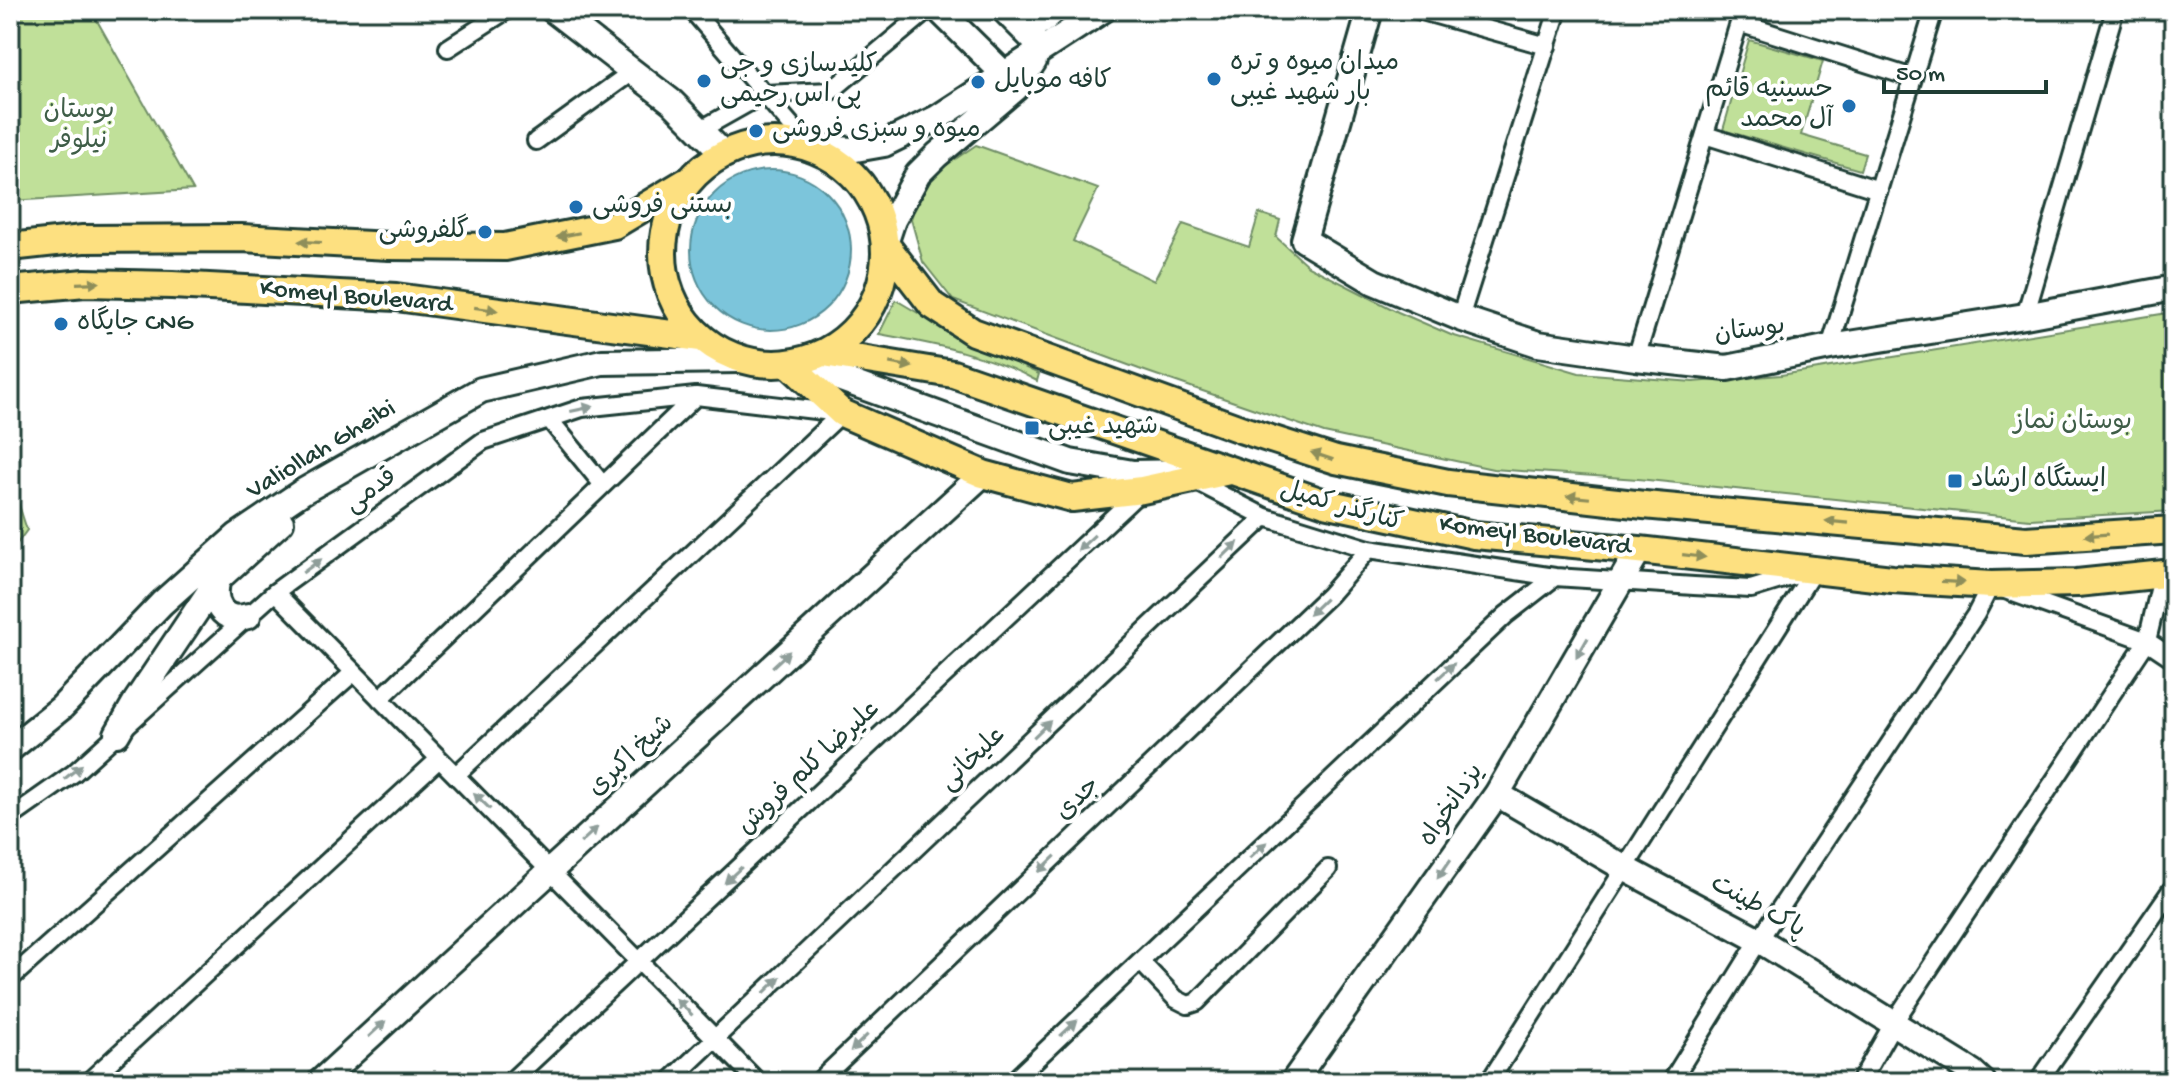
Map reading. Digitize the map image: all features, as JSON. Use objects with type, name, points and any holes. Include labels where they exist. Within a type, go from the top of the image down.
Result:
[{"type":"main road","points":[[780,141],[809,146],[838,161],[862,183],[878,212],[885,244],[883,277],[871,307],[851,334],[824,353],[792,363],[768,365],[739,360],[701,338],[679,312],[674,301],[665,279],[662,244],[671,210],[689,180],[704,165],[723,153],[751,143],[780,141]]},
{"type":"main road","name":"Komeyl Boulevard","points":[[10,247],[83,239],[241,238],[389,246],[505,247],[614,225],[689,180]]},
{"type":"main road","name":"Komeyl Boulevard","points":[[885,244],[932,305],[973,332],[1243,430],[1336,460],[1448,483],[2026,540],[2174,530]]},
{"type":"main road","name":"Komeyl Boulevard","points":[[10,290],[85,283],[396,297],[701,338]]},
{"type":"main road","name":"Komeyl Boulevard","points":[[824,353],[953,374],[1325,503],[1474,535],[1892,579],[1991,585],[2077,583],[2169,573]]},
{"type":"main road","points":[[792,363],[842,413],[983,474],[1072,498],[1142,490],[1229,471]]},
{"type":"street","points":[[448,48],[507,10]]},
{"type":"street","points":[[553,10],[672,102],[723,153]]},
{"type":"street","points":[[692,10],[809,146],[850,150],[884,144],[937,118],[1103,10]]},
{"type":"street","points":[[700,130],[764,94],[831,91],[928,10]]},
{"type":"street","points":[[939,10],[1004,74]]},
{"type":"street","points":[[1004,10],[1043,49]]},
{"type":"street","points":[[885,244],[893,220],[918,174],[1016,88],[1043,49],[1044,25],[1030,10]]},
{"type":"street","points":[[1044,25],[1061,10]]},
{"type":"street","name":"بوستان","points":[[1370,10],[1304,240],[1374,282],[1460,318],[1538,344],[1727,368],[1830,347],[2025,316],[2174,288]]},
{"type":"street","points":[[1418,10],[1547,46]]},
{"type":"street","points":[[1460,318],[1558,10]]},
{"type":"street","points":[[1830,347],[1934,10]]},
{"type":"street","points":[[2025,316],[2115,10]]},
{"type":"street","points":[[1636,358],[1741,17],[1913,78]]},
{"type":"street","points":[[536,141],[633,71]]},
{"type":"street","points":[[1705,135],[1879,190]]},
{"type":"street","name":"Valiollah Gheibi","points":[[10,749],[61,708],[162,603],[237,536],[321,481],[481,390],[602,362],[739,360]]},
{"type":"street","points":[[792,363],[1070,462],[1133,473],[1229,471]]},
{"type":"street","points":[[380,699],[696,396]]},
{"type":"street","name":"قدمی","points":[[10,818],[74,773],[275,592],[483,441],[582,408],[696,396],[842,413]]},
{"type":"street","points":[[456,775],[842,413]]},
{"type":"street","points":[[549,419],[603,485]]},
{"type":"street","name":"شیخ اکبری","points":[[320,1082],[983,474]]},
{"type":"street","name":"کنارگذر کمیل","points":[[1192,479],[1265,517],[1369,549],[1555,577],[1751,589],[1814,570]]},
{"type":"street","points":[[117,734],[218,579],[302,503],[321,481]]},
{"type":"street","name":"علیرضا کلم فروش","points":[[510,1082],[1142,490]]},
{"type":"street","name":"علیخانی","points":[[669,1082],[1265,517]]},
{"type":"street","name":"جدی","points":[[818,1082],[1318,606],[1369,549]]},
{"type":"street","name":"یزدانخواه","points":[[1293,1082],[1497,794],[1639,550]]},
{"type":"street","points":[[1489,1082],[1814,570]]},
{"type":"street","points":[[1860,1082],[1894,1022],[2147,641],[2169,573]]},
{"type":"street","points":[[1012,1082],[1506,615],[1555,577]]},
{"type":"street","points":[[218,579],[215,596],[220,610],[233,618],[248,616]]},
{"type":"street","points":[[1671,1082],[1759,940],[1976,614],[1991,585],[2147,641],[2174,659]]},
{"type":"street","points":[[275,592],[758,1082]]},
{"type":"street","points":[[10,979],[354,672]]},
{"type":"street","points":[[88,1082],[439,759]]},
{"type":"street","name":"پاک طینت","points":[[1497,794],[1624,868],[1759,940],[1894,1022],[1973,1079]]},
{"type":"street","points":[[1140,961],[1176,999],[1188,1005],[1197,1002],[1328,869]]},
{"type":"street","points":[[2038,1082],[2174,886]]},
{"type":"green space","name":"بوستان نیلوفر","points":[[10,10],[91,10],[193,190],[10,201]]},
{"type":"green space","points":[[1749,40],[1823,61],[1801,135],[1865,154],[1860,170],[1723,130]]},
{"type":"green space","name":"بوستان نماز","points":[[976,145],[1098,189],[1073,241],[1154,281],[1183,224],[1249,247],[1259,213],[1280,220],[1276,237],[1308,266],[1398,312],[1451,335],[1579,373],[1693,382],[1781,375],[2174,312],[2174,511],[2030,519],[1638,479],[1493,469],[1324,433],[953,300],[923,262],[911,219],[923,181]]},
{"type":"green space","points":[[896,300],[959,337],[1039,374],[1037,381],[980,357],[879,334]]},
{"type":"green space","points":[[10,477],[27,530],[10,553]]},
{"type":"water","points":[[771,170],[802,176],[827,194],[845,219],[851,250],[845,281],[827,306],[802,324],[771,330],[740,324],[715,306],[697,281],[691,250],[697,219],[715,194],[740,176]]},
{"type":"place","name":"میدان میوه و تره بار شهید غیبی","points":[[1214,79]]},
{"type":"place","name":"کلیدسازی و جی پی اس رحیمی","points":[[704,81]]},
{"type":"place","name":"کافه موبایل","points":[[978,82]]},
{"type":"place","name":"حسینیه قائم آل محمد","points":[[1849,106]]},
{"type":"place","name":"میوه و سبزی فروشی","points":[[756,131]]},
{"type":"place","name":"بستنی فروشی","points":[[576,207]]},
{"type":"place","name":"گلفروشی","points":[[485,232]]},
{"type":"place","name":"جایگاه CNG","points":[[61,324]]},
{"type":"place","name":"شهید غیبی","points":[[1032,428]]},
{"type":"place","name":"ایستگاه ارشاد","points":[[1955,481]]}]
